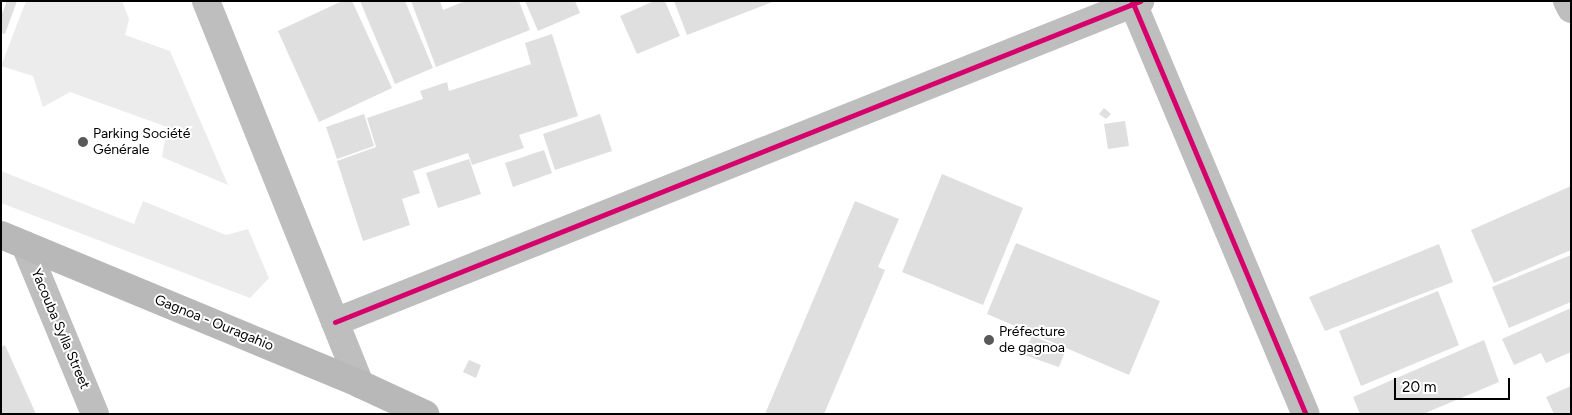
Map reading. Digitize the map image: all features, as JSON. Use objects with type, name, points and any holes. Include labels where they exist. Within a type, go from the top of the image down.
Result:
[{"type":"main road","name":"Gagnoa - Ouragahio","points":[[13,240],[360,384],[425,414]]},
{"type":"street","points":[[206,1],[360,384]]},
{"type":"street","points":[[1567,1],[1571,9]]},
{"type":"street","points":[[335,322],[1135,2],[1306,414]]},
{"type":"street","name":"Yacouba Sylla Street","points":[[13,240],[95,414]]},
{"type":"shaded area","points":[[26,1],[122,1],[129,19],[125,35],[170,51],[228,185],[162,157],[167,127],[70,92],[43,107],[33,76],[1,66]]},
{"type":"shaded area","points":[[1,171],[134,224],[143,201],[226,235],[248,229],[269,278],[250,298],[1,203]]},
{"type":"building","points":[[7,1],[17,1],[5,34],[1,33],[1,16]]},
{"type":"building","points":[[342,1],[352,1],[392,88],[319,122],[278,31]]},
{"type":"building","points":[[360,1],[405,1],[433,68],[395,84]]},
{"type":"building","points":[[411,1],[440,1],[443,10],[465,1],[519,1],[530,30],[436,67]]},
{"type":"building","points":[[525,1],[575,1],[580,13],[538,31]]},
{"type":"building","points":[[654,1],[665,1],[680,36],[637,54],[620,16]]},
{"type":"building","points":[[674,1],[775,1],[687,35]]},
{"type":"building","points":[[552,34],[578,116],[519,135],[524,148],[472,165],[468,153],[413,171],[420,193],[402,199],[410,225],[363,241],[337,161],[376,147],[367,118],[423,99],[420,91],[447,82],[449,91],[531,64],[525,43]]},
{"type":"building","points":[[1104,108],[1111,114],[1106,119],[1099,114]]},
{"type":"building","points":[[364,114],[374,146],[337,159],[326,127]]},
{"type":"building","points":[[600,114],[612,151],[555,170],[543,134]]},
{"type":"building","points":[[1125,121],[1129,146],[1108,149],[1104,124]]},
{"type":"building","points":[[544,150],[552,173],[513,187],[505,163]]},
{"type":"building","points":[[469,159],[481,194],[438,208],[426,173]]},
{"type":"building","points":[[942,174],[1023,208],[983,305],[902,272]]},
{"type":"building","points":[[1571,186],[1571,250],[1494,283],[1471,230]]},
{"type":"building","points":[[855,201],[899,219],[878,267],[885,270],[824,414],[765,414]]},
{"type":"building","points":[[1016,243],[1160,301],[1129,375],[987,314]]},
{"type":"building","points":[[1439,244],[1453,282],[1325,331],[1309,297]]},
{"type":"building","points":[[1571,255],[1571,302],[1509,328],[1492,287]]},
{"type":"building","points":[[1438,291],[1459,345],[1361,386],[1339,331]]},
{"type":"building","points":[[1571,308],[1571,352],[1546,363],[1541,353],[1514,365],[1502,339]]},
{"type":"building","points":[[1032,336],[1066,349],[1059,367],[1024,355]]},
{"type":"building","points":[[1484,340],[1499,382],[1423,414],[1360,414],[1353,397]]},
{"type":"building","points":[[5,345],[36,414],[1,414],[1,347]]},
{"type":"building","points":[[469,360],[481,365],[476,378],[463,372]]},
{"type":"building","points":[[1571,386],[1571,414],[1554,414],[1546,397]]},
{"type":"cycle path","points":[[1132,1],[1306,414]]},
{"type":"cycle path","points":[[335,322],[1140,1]]},
{"type":"place","name":"Parking Société Générale","points":[[83,142]]},
{"type":"place","name":"Préfecture de gagnoa","points":[[989,340]]}]
